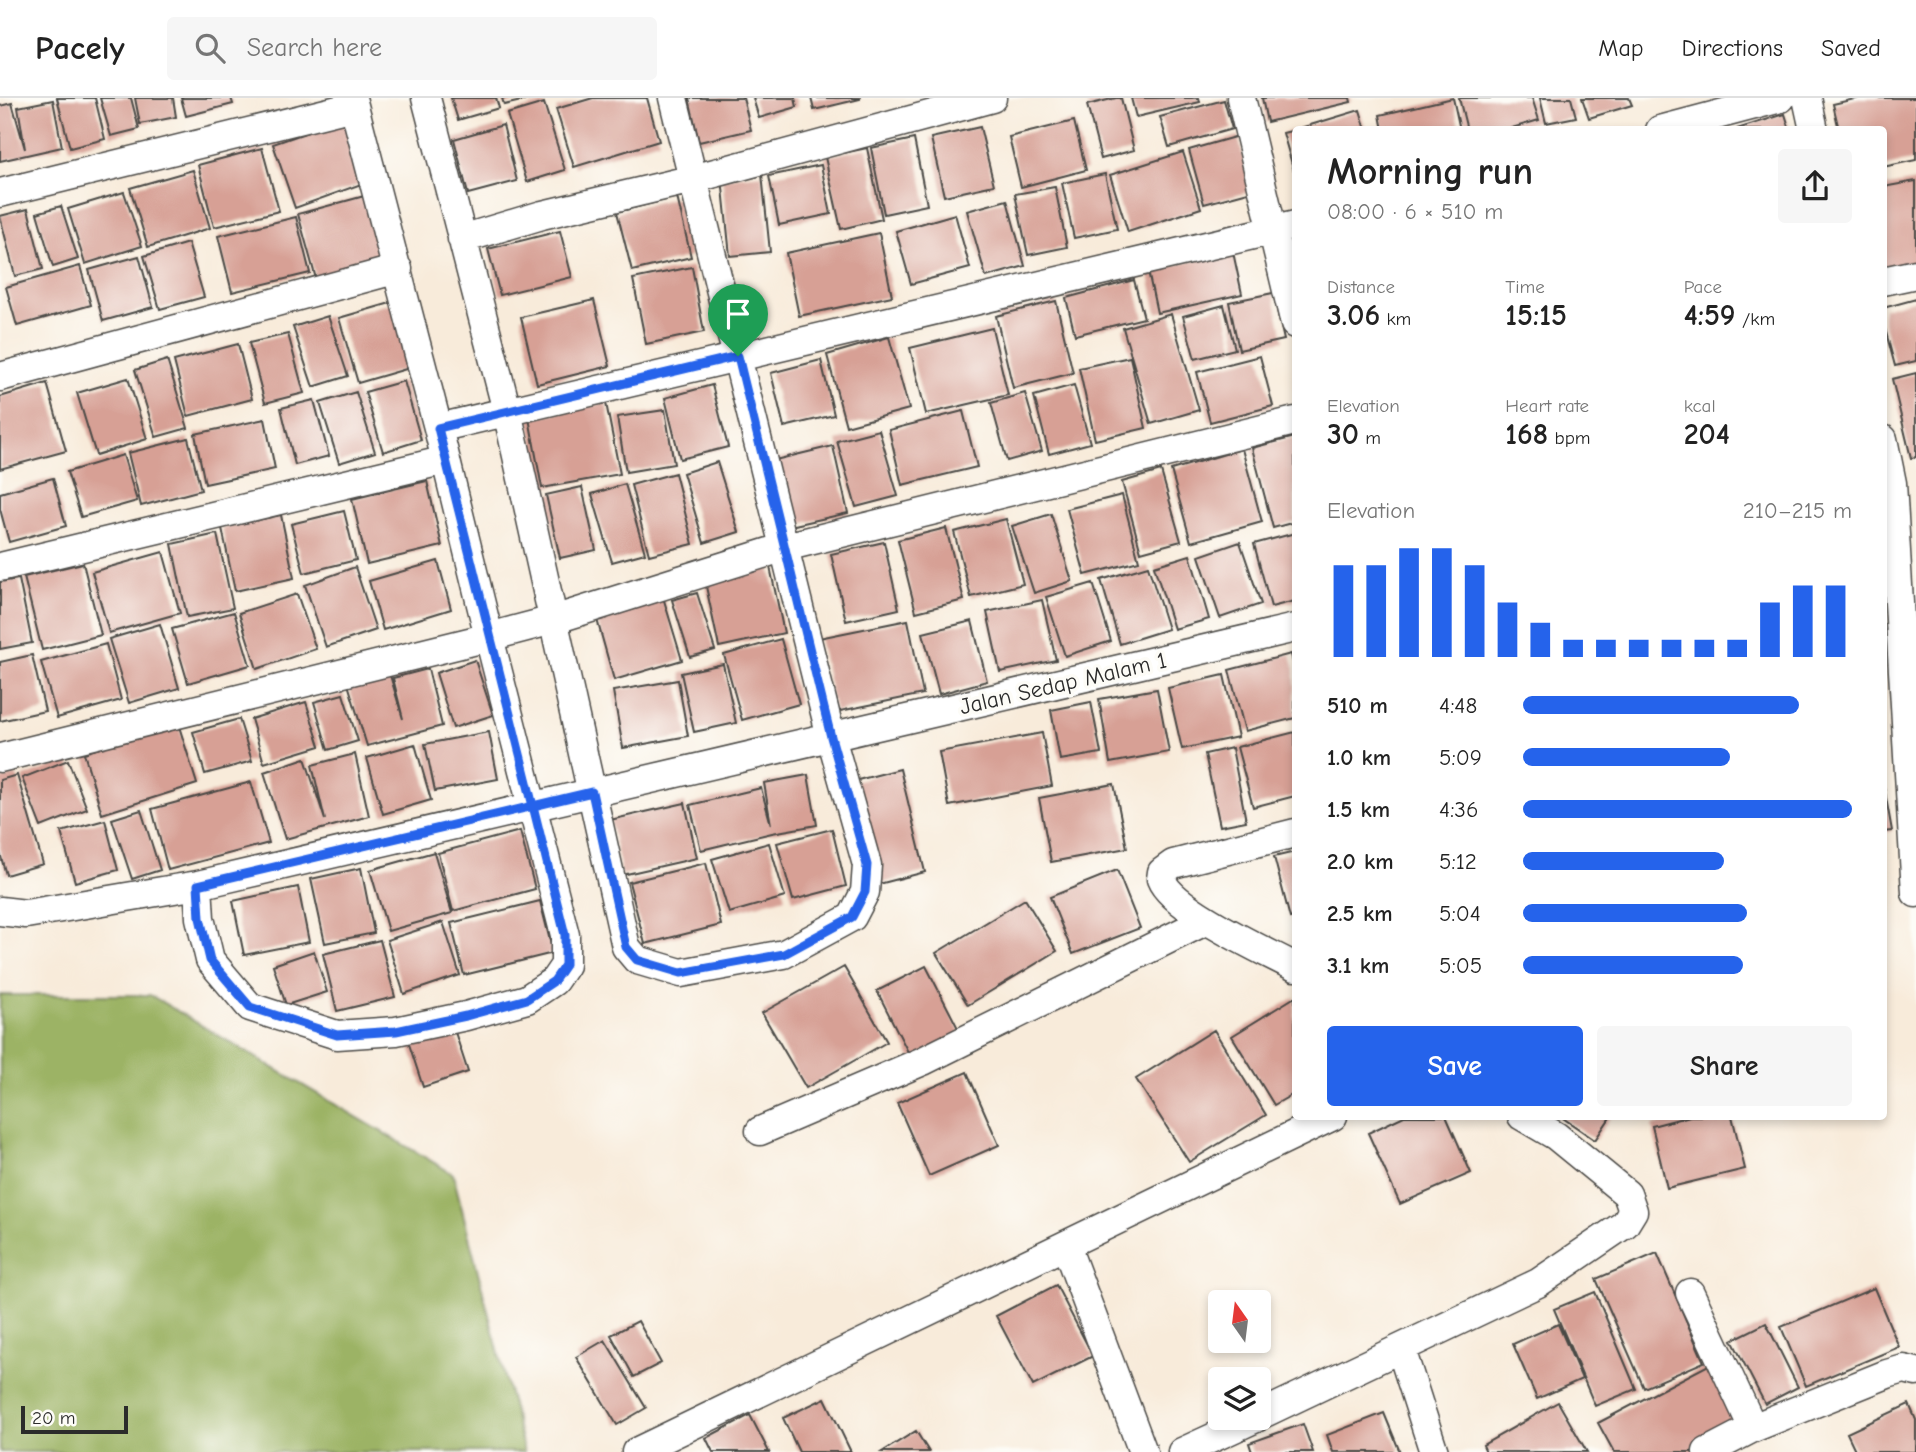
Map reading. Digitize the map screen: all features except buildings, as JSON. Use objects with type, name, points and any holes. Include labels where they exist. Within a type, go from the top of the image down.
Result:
[{"type":"street","points":[[426,98],[507,411],[626,947],[637,960],[681,973],[784,954],[852,917],[865,892],[867,865],[831,737],[673,98]]},
{"type":"street","points":[[462,239],[542,215],[693,179],[992,98]]},
{"type":"street","points":[[1241,98],[1283,228],[1292,300]]},
{"type":"street","points":[[1675,126],[1780,98]]},
{"type":"street","points":[[1807,98],[1813,126]]},
{"type":"street","points":[[0,192],[353,102],[398,269],[565,935],[565,965],[554,981],[527,999],[396,1031],[337,1035],[250,1007],[210,960],[200,918],[198,885]]},
{"type":"street","points":[[438,428],[1283,228]]},
{"type":"street","points":[[0,377],[398,269]]},
{"type":"street","points":[[1887,280],[1916,274]]},
{"type":"street","points":[[0,758],[553,620],[785,547],[1292,422]]},
{"type":"street","points":[[1887,451],[1897,482],[1916,893]]},
{"type":"street","points":[[0,567],[446,460]]},
{"type":"street","name":"Jalan Sedap Malam 1","points":[[0,911],[26,914],[198,885],[1292,629]]},
{"type":"street","points":[[1292,834],[1173,863],[1163,872],[1161,879],[1164,887],[1207,920],[1292,965]]},
{"type":"street","points":[[760,1130],[923,1061],[1207,920]]},
{"type":"street","points":[[636,1452],[679,1442],[1066,1246],[1325,1120]]},
{"type":"street","points":[[1271,1410],[1538,1283],[1619,1231],[1633,1211],[1627,1194],[1556,1136],[1529,1120]]},
{"type":"street","points":[[1066,1246],[1143,1452]]},
{"type":"street","points":[[1690,1293],[1754,1428]]},
{"type":"street","points":[[1401,1349],[1434,1452]]},
{"type":"street","points":[[1707,1452],[1754,1428],[1887,1374],[1904,1369],[1916,1371]]},
{"type":"street","points":[[1182,1452],[1229,1430]]},
{"type":"green space","points":[[0,995],[150,995],[453,1174],[524,1452],[0,1452]]},
{"type":"route","points":[[738,356],[438,428],[533,806],[198,885],[200,918],[210,960],[250,1007],[337,1035],[396,1031],[527,999],[554,981],[565,965],[565,935],[533,806],[592,792],[626,947],[637,960],[681,973],[784,954],[852,917],[865,892],[867,865],[831,737],[738,356]]}]
